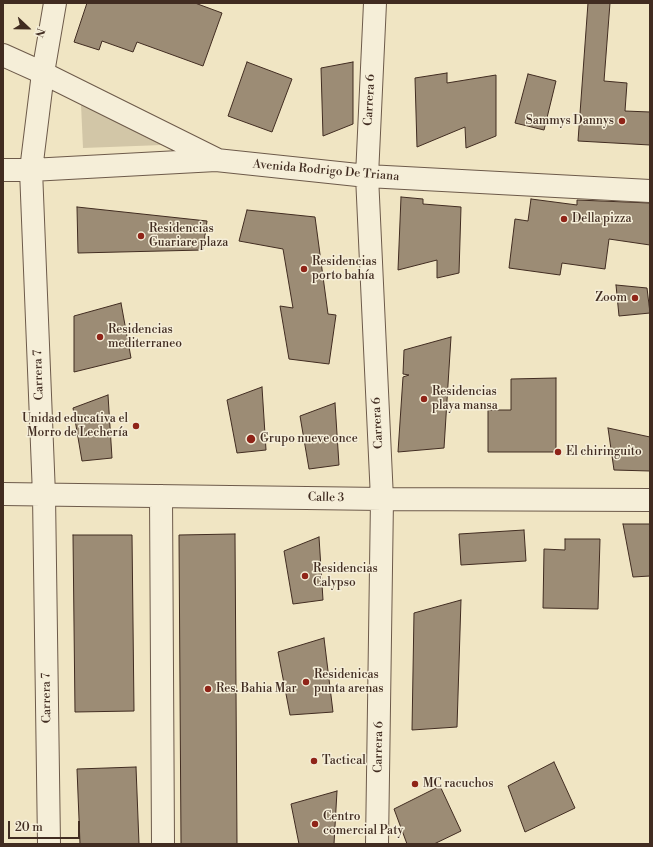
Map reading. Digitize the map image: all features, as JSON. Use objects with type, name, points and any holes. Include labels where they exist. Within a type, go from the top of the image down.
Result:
[{"type":"street","name":"Carrera 7","points":[[49,844],[44,495],[31,170],[43,73],[55,3]]},
{"type":"street","name":"Carrera 6","points":[[375,3],[367,176],[382,499],[377,844]]},
{"type":"street","points":[[3,55],[43,73],[216,160]]},
{"type":"street","name":"Avenida Rodrigo De Triana","points":[[3,170],[31,170],[216,160],[367,176],[650,191]]},
{"type":"street","name":"Calle 3","points":[[3,494],[382,499],[650,500]]},
{"type":"street","points":[[161,496],[163,844]]},
{"type":"shaded area","points":[[81,104],[162,145],[83,148]]},
{"type":"building","points":[[87,3],[195,3],[222,13],[203,66],[137,42],[133,52],[102,41],[99,50],[74,42]]},
{"type":"building","points":[[588,3],[610,3],[604,81],[627,83],[625,111],[650,112],[650,145],[578,141]]},
{"type":"building","points":[[247,62],[292,79],[272,132],[228,116]]},
{"type":"building","points":[[353,62],[353,124],[323,136],[321,68]]},
{"type":"building","points":[[447,73],[447,83],[496,75],[496,136],[466,148],[465,127],[417,147],[415,78]]},
{"type":"building","points":[[528,74],[556,81],[544,130],[515,123]]},
{"type":"building","points":[[401,197],[423,199],[423,204],[461,207],[459,273],[437,278],[437,260],[398,270]]},
{"type":"building","points":[[531,199],[577,205],[577,200],[650,203],[650,245],[609,239],[605,269],[562,263],[560,275],[509,268],[515,219],[528,221]]},
{"type":"building","name":"Residencias Guariare plaza","points":[[77,207],[207,221],[203,250],[78,253]]},
{"type":"building","points":[[247,210],[315,217],[328,314],[336,315],[329,364],[289,359],[280,306],[293,308],[283,249],[239,241]]},
{"type":"building","points":[[616,285],[647,288],[650,313],[619,316]]},
{"type":"building","name":"Residencias mediterraneo","points":[[121,303],[131,358],[74,372],[74,316]]},
{"type":"building","name":"Residencias playa mansa","points":[[451,337],[444,448],[398,452],[403,377],[409,375],[403,374],[404,350]]},
{"type":"building","points":[[556,378],[556,452],[488,452],[488,410],[511,410],[511,379]]},
{"type":"building","points":[[262,387],[266,450],[237,453],[227,400]]},
{"type":"building","points":[[108,395],[112,458],[82,461],[73,408]]},
{"type":"building","points":[[335,403],[339,465],[309,469],[300,416]]},
{"type":"building","points":[[608,428],[650,437],[650,471],[614,470]]},
{"type":"building","points":[[623,524],[650,524],[650,576],[633,577]]},
{"type":"building","points":[[524,530],[526,561],[461,565],[459,534]]},
{"type":"building","name":"Res. Bahia Mar","points":[[235,534],[237,844],[181,844],[179,535]]},
{"type":"building","points":[[73,535],[132,535],[134,711],[75,712]]},
{"type":"building","name":"Residencias Calypso","points":[[319,537],[323,600],[293,604],[284,551]]},
{"type":"building","points":[[565,539],[600,539],[598,609],[543,608],[544,549],[565,550]]},
{"type":"building","points":[[461,600],[457,727],[412,730],[414,613]]},
{"type":"building","name":"Residenicas punta arenas","points":[[324,638],[333,712],[290,715],[278,652]]},
{"type":"building","points":[[554,762],[575,808],[525,832],[508,786]]},
{"type":"building","points":[[136,767],[139,844],[80,844],[77,769]]},
{"type":"building","points":[[440,786],[461,831],[434,844],[407,844],[394,809]]},
{"type":"building","name":"Centro comercial Paty","points":[[337,791],[334,844],[299,844],[291,804]]},
{"type":"place","name":"Sammys Dannys","points":[[622,121]]},
{"type":"place","name":"Della pizza","points":[[564,219]]},
{"type":"place","name":"Residencias Guariare plaza","points":[[141,236]]},
{"type":"place","name":"Residencias porto bahía","points":[[304,269]]},
{"type":"place","name":"Zoom","points":[[635,298]]},
{"type":"place","name":"Residencias mediterraneo","points":[[100,337]]},
{"type":"place","name":"Residencias playa mansa","points":[[424,399]]},
{"type":"place","name":"Unidad educativa el Morro de Lechería","points":[[136,426]]},
{"type":"place","name":"Grupo nueve once","points":[[251,439]]},
{"type":"place","name":"El chiringuito","points":[[558,452]]},
{"type":"place","name":"Residencias Calypso","points":[[305,576]]},
{"type":"place","name":"Residenicas punta arenas","points":[[306,682]]},
{"type":"place","name":"Res. Bahia Mar","points":[[208,689]]},
{"type":"place","name":"Tactical","points":[[314,761]]},
{"type":"place","name":"MC racuchos","points":[[415,784]]},
{"type":"place","name":"Centro comercial Paty","points":[[315,824]]}]
